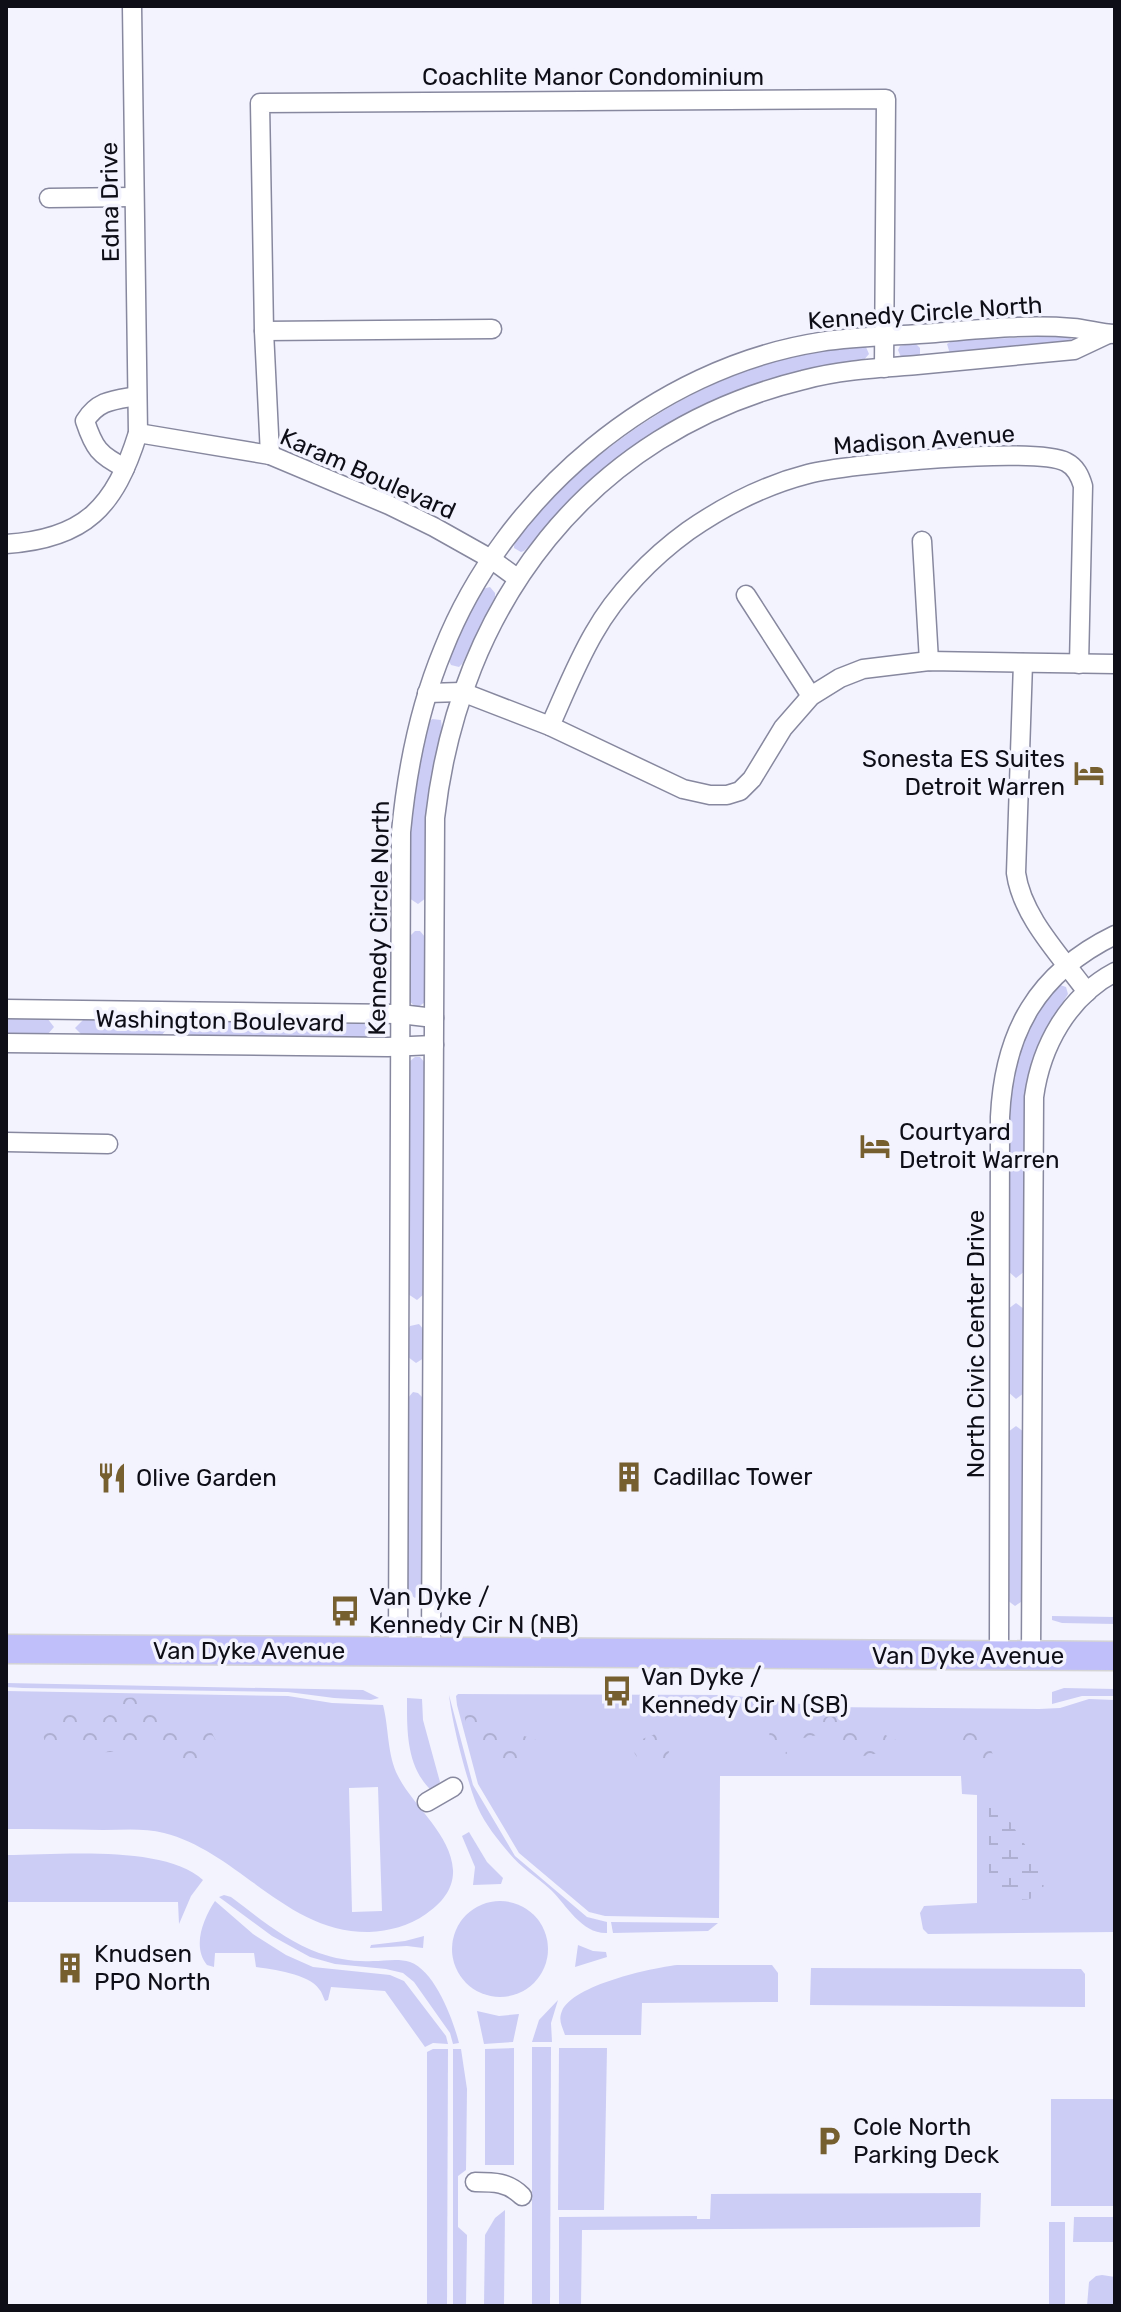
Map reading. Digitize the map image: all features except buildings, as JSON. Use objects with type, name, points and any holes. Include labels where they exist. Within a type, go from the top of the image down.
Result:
[{"type":"main road","name":"Van Dyke Avenue","points":[[6,1649],[1115,1656]]},
{"type":"street","name":"Edna Drive","points":[[132,6],[138,433]]},
{"type":"street","name":"Coachlite Manor Condominium","points":[[270,455],[264,331],[260,103],[886,99],[884,368]]},
{"type":"street","points":[[49,198],[133,197]]},
{"type":"street","name":"Kennedy Circle North","points":[[398,1652],[400,916],[404,805],[427,693],[460,611],[491,559],[536,502],[576,462],[620,427],[671,395],[744,363],[792,348],[883,336],[1018,328],[1073,328],[1111,334]]},
{"type":"street","points":[[264,331],[492,329]]},
{"type":"street","name":"Kennedy Circle North","points":[[431,1652],[434,841],[438,794],[447,746],[462,692],[490,626],[517,578],[562,521],[590,493],[622,465],[711,411],[761,391],[828,374],[1074,350],[1111,334]]},
{"type":"street","points":[[125,468],[102,457],[85,421],[93,408],[137,396]]},
{"type":"street","points":[[6,544],[50,539],[82,524],[109,495],[125,468],[138,433]]},
{"type":"street","name":"Karam Boulevard","points":[[138,433],[270,455],[389,505],[491,559],[517,578]]},
{"type":"street","name":"Madison Avenue","points":[[550,726],[594,632],[640,573],[686,532],[742,498],[805,474],[846,466],[1031,456],[1066,461],[1076,469],[1083,486],[1079,664]]},
{"type":"street","points":[[922,541],[929,661]]},
{"type":"street","points":[[746,595],[811,696]]},
{"type":"street","points":[[427,693],[462,692],[550,726],[683,789],[727,795],[740,791],[752,779],[783,728],[811,696],[840,678],[863,669],[929,661],[1115,664]]},
{"type":"street","points":[[1023,663],[1018,891],[1031,917],[1087,992]]},
{"type":"street","points":[[400,916],[433,917]]},
{"type":"street","name":"North Civic Center Drive","points":[[999,1655],[1001,1090],[1005,1065],[1025,1016],[1045,988],[1068,965],[1115,935]]},
{"type":"street","points":[[1031,1655],[1034,1097],[1040,1066],[1052,1036],[1087,992],[1115,972]]},
{"type":"street","name":"Washington Boulevard","points":[[6,1009],[400,1014],[434,1018]]},
{"type":"street","name":"Washington Boulevard","points":[[6,1043],[434,1045]]},
{"type":"street","points":[[6,1142],[108,1144]]},
{"type":"street","points":[[399,1314],[433,1314]]},
{"type":"street","points":[[400,1377],[433,1377]]},
{"type":"street","points":[[427,1802],[453,1787]]},
{"type":"street","points":[[475,2182],[508,2185],[522,2196]]},
{"type":"green space","points":[[1068,336],[1073,341],[950,354],[947,344],[954,340]]},
{"type":"green space","points":[[915,343],[920,348],[920,354],[901,357],[900,346]]},
{"type":"green space","points":[[862,346],[869,354],[863,361],[786,375],[713,401],[678,419],[613,462],[575,495],[524,551],[514,548],[524,528],[554,495],[621,439],[657,415],[734,376],[775,362]]},
{"type":"green space","points":[[490,587],[495,597],[462,664],[459,667],[451,665],[448,659],[482,589]]},
{"type":"green space","points":[[432,719],[441,720],[442,728],[429,812],[426,898],[418,904],[409,898],[411,818],[427,725]]},
{"type":"green space","points":[[420,931],[425,937],[425,1002],[417,1008],[409,1001],[409,937]]},
{"type":"green space","points":[[1060,985],[1066,987],[1068,994],[1040,1039],[1027,1078],[1025,1271],[1016,1278],[1008,1271],[1010,1082],[1029,1025],[1050,993]]},
{"type":"green space","points":[[6,1018],[47,1018],[54,1027],[47,1035],[6,1034]]},
{"type":"green space","points":[[83,1020],[160,1021],[167,1029],[160,1037],[82,1035],[75,1028]]},
{"type":"green space","points":[[194,1020],[366,1024],[370,1025],[373,1034],[367,1039],[193,1036],[187,1033],[187,1024]]},
{"type":"green space","points":[[420,1057],[425,1063],[424,1294],[417,1300],[408,1294],[409,1062]]},
{"type":"green space","points":[[1016,1303],[1024,1309],[1024,1393],[1016,1399],[1008,1392],[1008,1309]]},
{"type":"green space","points":[[419,1324],[424,1330],[424,1358],[416,1363],[408,1357],[408,1330],[410,1326]]},
{"type":"green space","points":[[413,1392],[423,1398],[423,1592],[415,1598],[407,1592],[408,1398]]},
{"type":"green space","points":[[1016,1426],[1024,1432],[1024,1600],[1015,1606],[1007,1600],[1008,1432]]},
{"type":"green space","points":[[1052,1616],[1115,1617],[1115,1624],[1062,1623],[1052,1620]]},
{"type":"green space","points":[[6,1683],[363,1690],[379,1698],[334,1698],[288,1692],[23,1688],[6,1687]]},
{"type":"green space","points":[[1064,1688],[1115,1689],[1115,1696],[1082,1696],[1052,1704],[1052,1692]]},
{"type":"green space","points":[[6,1691],[288,1696],[332,1703],[383,1705],[394,1768],[446,1844],[453,1877],[446,1895],[437,1906],[413,1922],[369,1932],[339,1929],[312,1920],[216,1857],[164,1833],[149,1830],[6,1829]],"holes":[[[378,1787],[382,1911],[352,1912],[349,1788]]]},
{"type":"green space","points":[[458,1694],[728,1695],[825,1707],[1039,1709],[1060,1708],[1089,1699],[1115,1700],[1115,1932],[928,1934],[923,1929],[920,1913],[924,1906],[977,1903],[977,1795],[962,1794],[961,1776],[720,1776],[719,1918],[605,1916],[589,1912],[519,1853],[478,1784],[457,1705]]},
{"type":"green space","points":[[449,1695],[473,1785],[515,1856],[587,1917],[607,1922],[607,1933],[590,1929],[576,1918],[551,1890],[514,1858],[488,1826],[469,1783]]},
{"type":"green space","points":[[143,1697],[154,1701],[158,1711],[157,1723],[211,1731],[216,1741],[192,1762],[179,1768],[172,1767],[151,1748],[84,1752],[45,1742],[39,1721],[48,1712],[69,1707],[93,1721],[116,1709],[122,1698]]},
{"type":"green space","points":[[407,1698],[422,1699],[423,1720],[440,1782],[431,1790],[412,1759]]},
{"type":"green space","points":[[476,1702],[487,1705],[492,1724],[497,1729],[536,1740],[534,1751],[520,1758],[493,1763],[486,1758],[474,1746],[465,1724],[467,1707]]},
{"type":"green space","points":[[830,1714],[851,1719],[896,1740],[898,1749],[859,1757],[845,1751],[841,1736],[826,1733],[786,1742],[787,1754],[768,1745],[770,1729],[802,1729]]},
{"type":"green space","points":[[967,1732],[983,1736],[989,1746],[993,1764],[987,1770],[969,1760],[961,1741]]},
{"type":"green space","points":[[658,1733],[668,1735],[669,1753],[660,1764],[653,1766],[639,1759],[633,1750],[637,1741]]},
{"type":"green space","points":[[992,1797],[1042,1871],[1042,1891],[1030,1899],[1011,1899],[993,1893],[989,1885],[989,1799]]},
{"type":"green space","points":[[469,1832],[487,1862],[503,1878],[501,1884],[473,1885],[475,1867],[462,1836]]},
{"type":"green space","points":[[81,1853],[137,1856],[185,1869],[203,1880],[191,1896],[179,1924],[178,1902],[6,1902],[6,1855]]},
{"type":"green space","points":[[224,1895],[284,1935],[319,1953],[352,1960],[401,1960],[419,1967],[442,1997],[459,2043],[453,2044],[450,2033],[414,1982],[403,1973],[335,1964],[310,1957],[272,1936],[219,1897]]},
{"type":"green space","points":[[215,1901],[253,1934],[286,1955],[313,1967],[390,1975],[404,1981],[446,2036],[448,2044],[433,2043],[425,2047],[385,1991],[331,1987],[325,2001],[320,1990],[307,1980],[290,1973],[256,1967],[254,1953],[215,1953],[214,1967],[207,1965],[200,1950],[201,1933]]},
{"type":"green space","points":[[500,1901],[518,1905],[534,1915],[544,1931],[548,1949],[544,1967],[534,1983],[518,1993],[500,1997],[482,1993],[466,1983],[456,1967],[452,1949],[456,1931],[466,1915],[482,1905]]},
{"type":"green space","points":[[611,1922],[718,1923],[708,1931],[613,1933]]},
{"type":"green space","points":[[424,1936],[423,1948],[370,1948],[371,1945]]},
{"type":"green space","points":[[578,1945],[606,1952],[607,1957],[575,1967]]},
{"type":"green space","points":[[677,1965],[772,1965],[778,1973],[778,2002],[642,2003],[641,2035],[565,2035],[560,2020],[562,2011],[581,1993],[614,1979]]},
{"type":"green space","points":[[811,1968],[1081,1969],[1085,1974],[1085,2007],[810,2005]]},
{"type":"green space","points":[[558,2000],[551,2023],[552,2042],[532,2042],[539,2020]]},
{"type":"green space","points":[[477,2011],[499,2016],[519,2014],[513,2042],[484,2044]]},
{"type":"green space","points":[[532,2047],[551,2047],[550,2306],[532,2306]]},
{"type":"green space","points":[[514,2048],[514,2165],[485,2165],[485,2049]]},
{"type":"green space","points":[[559,2048],[607,2048],[604,2210],[558,2210]]},
{"type":"green space","points":[[448,2049],[447,2306],[427,2306],[427,2052]]},
{"type":"green space","points":[[453,2049],[461,2049],[467,2089],[466,2170],[458,2176],[458,2227],[467,2235],[466,2306],[453,2306]]},
{"type":"green space","points":[[1051,2099],[1115,2099],[1115,2206],[1051,2206]]},
{"type":"green space","points":[[981,2193],[980,2227],[582,2230],[581,2306],[559,2306],[559,2217],[697,2216],[697,2219],[710,2219],[711,2194]]},
{"type":"green space","points":[[505,2210],[504,2306],[484,2306],[485,2235],[495,2218]]},
{"type":"green space","points":[[1074,2217],[1115,2217],[1115,2242],[1073,2242]]},
{"type":"green space","points":[[1049,2222],[1065,2222],[1065,2306],[1049,2306]]},
{"type":"green space","points":[[1102,2275],[1115,2277],[1115,2306],[1087,2306],[1089,2282]]},
{"type":"place","name":"Sonesta ES Suites Detroit Warren","points":[[1089,773]]},
{"type":"place","name":"Courtyard Detroit Warren","points":[[875,1146]]},
{"type":"place","name":"Cadillac Tower","points":[[629,1477]]},
{"type":"place","name":"Olive Garden","points":[[112,1478]]},
{"type":"place","name":"Van Dyke / Kennedy Cir N (NB)","points":[[345,1611]]},
{"type":"place","name":"Van Dyke / Kennedy Cir N (SB)","points":[[617,1691]]},
{"type":"place","name":"Knudsen PPO North","points":[[70,1968]]},
{"type":"place","name":"Cole North Parking Deck","points":[[829,2141]]}]
